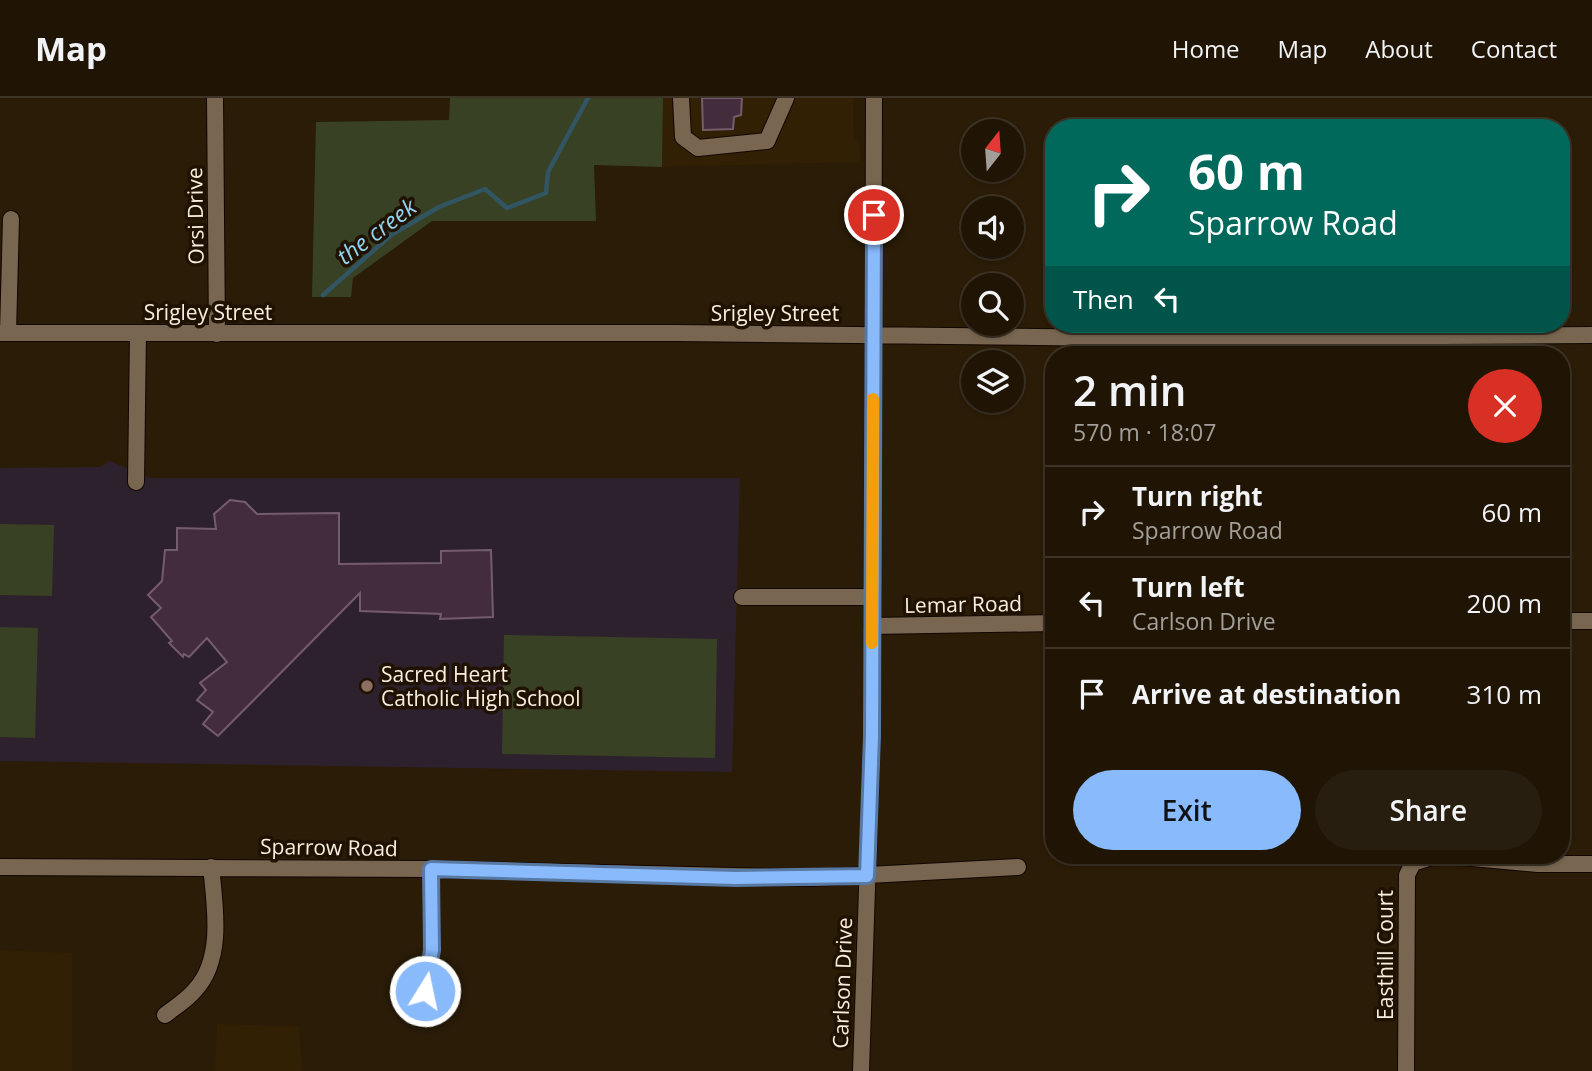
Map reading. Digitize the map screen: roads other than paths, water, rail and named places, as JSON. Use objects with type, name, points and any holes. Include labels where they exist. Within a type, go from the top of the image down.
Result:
[{"type":"street","name":"Orsi Drive","points":[[215,98],[217,334]]},
{"type":"street","points":[[681,98],[683,137],[698,148],[767,141],[786,98]]},
{"type":"street","name":"Carlson Drive","points":[[860,1071],[872,736],[874,98]]},
{"type":"street","points":[[4,333],[12,219]]},
{"type":"street","name":"Srigley Street","points":[[4,333],[873,334],[1119,338],[1592,335]]},
{"type":"street","points":[[136,482],[138,334]]},
{"type":"street","name":"Lemar Road","points":[[742,597],[873,597]]},
{"type":"street","points":[[1570,621],[1592,621]]},
{"type":"street","name":"Lemar Road","points":[[872,626],[1045,623]]},
{"type":"street","name":"Easthill Court","points":[[1406,1071],[1407,875],[1412,864]]},
{"type":"street","points":[[1538,864],[1592,864]]},
{"type":"street","name":"Sparrow Road","points":[[0,867],[431,869],[736,878],[867,876],[1018,867]]},
{"type":"street","points":[[165,1016],[196,990],[210,967],[215,912],[211,867]]},
{"type":"street","points":[[421,1009],[432,950],[431,869]]},
{"type":"waterway","name":"the creek","points":[[323,295],[391,235],[439,207],[485,189],[507,208],[546,193],[548,172],[588,98]]},
{"type":"place","name":"Sacred Heart Catholic High School","points":[[367,686]]}]
